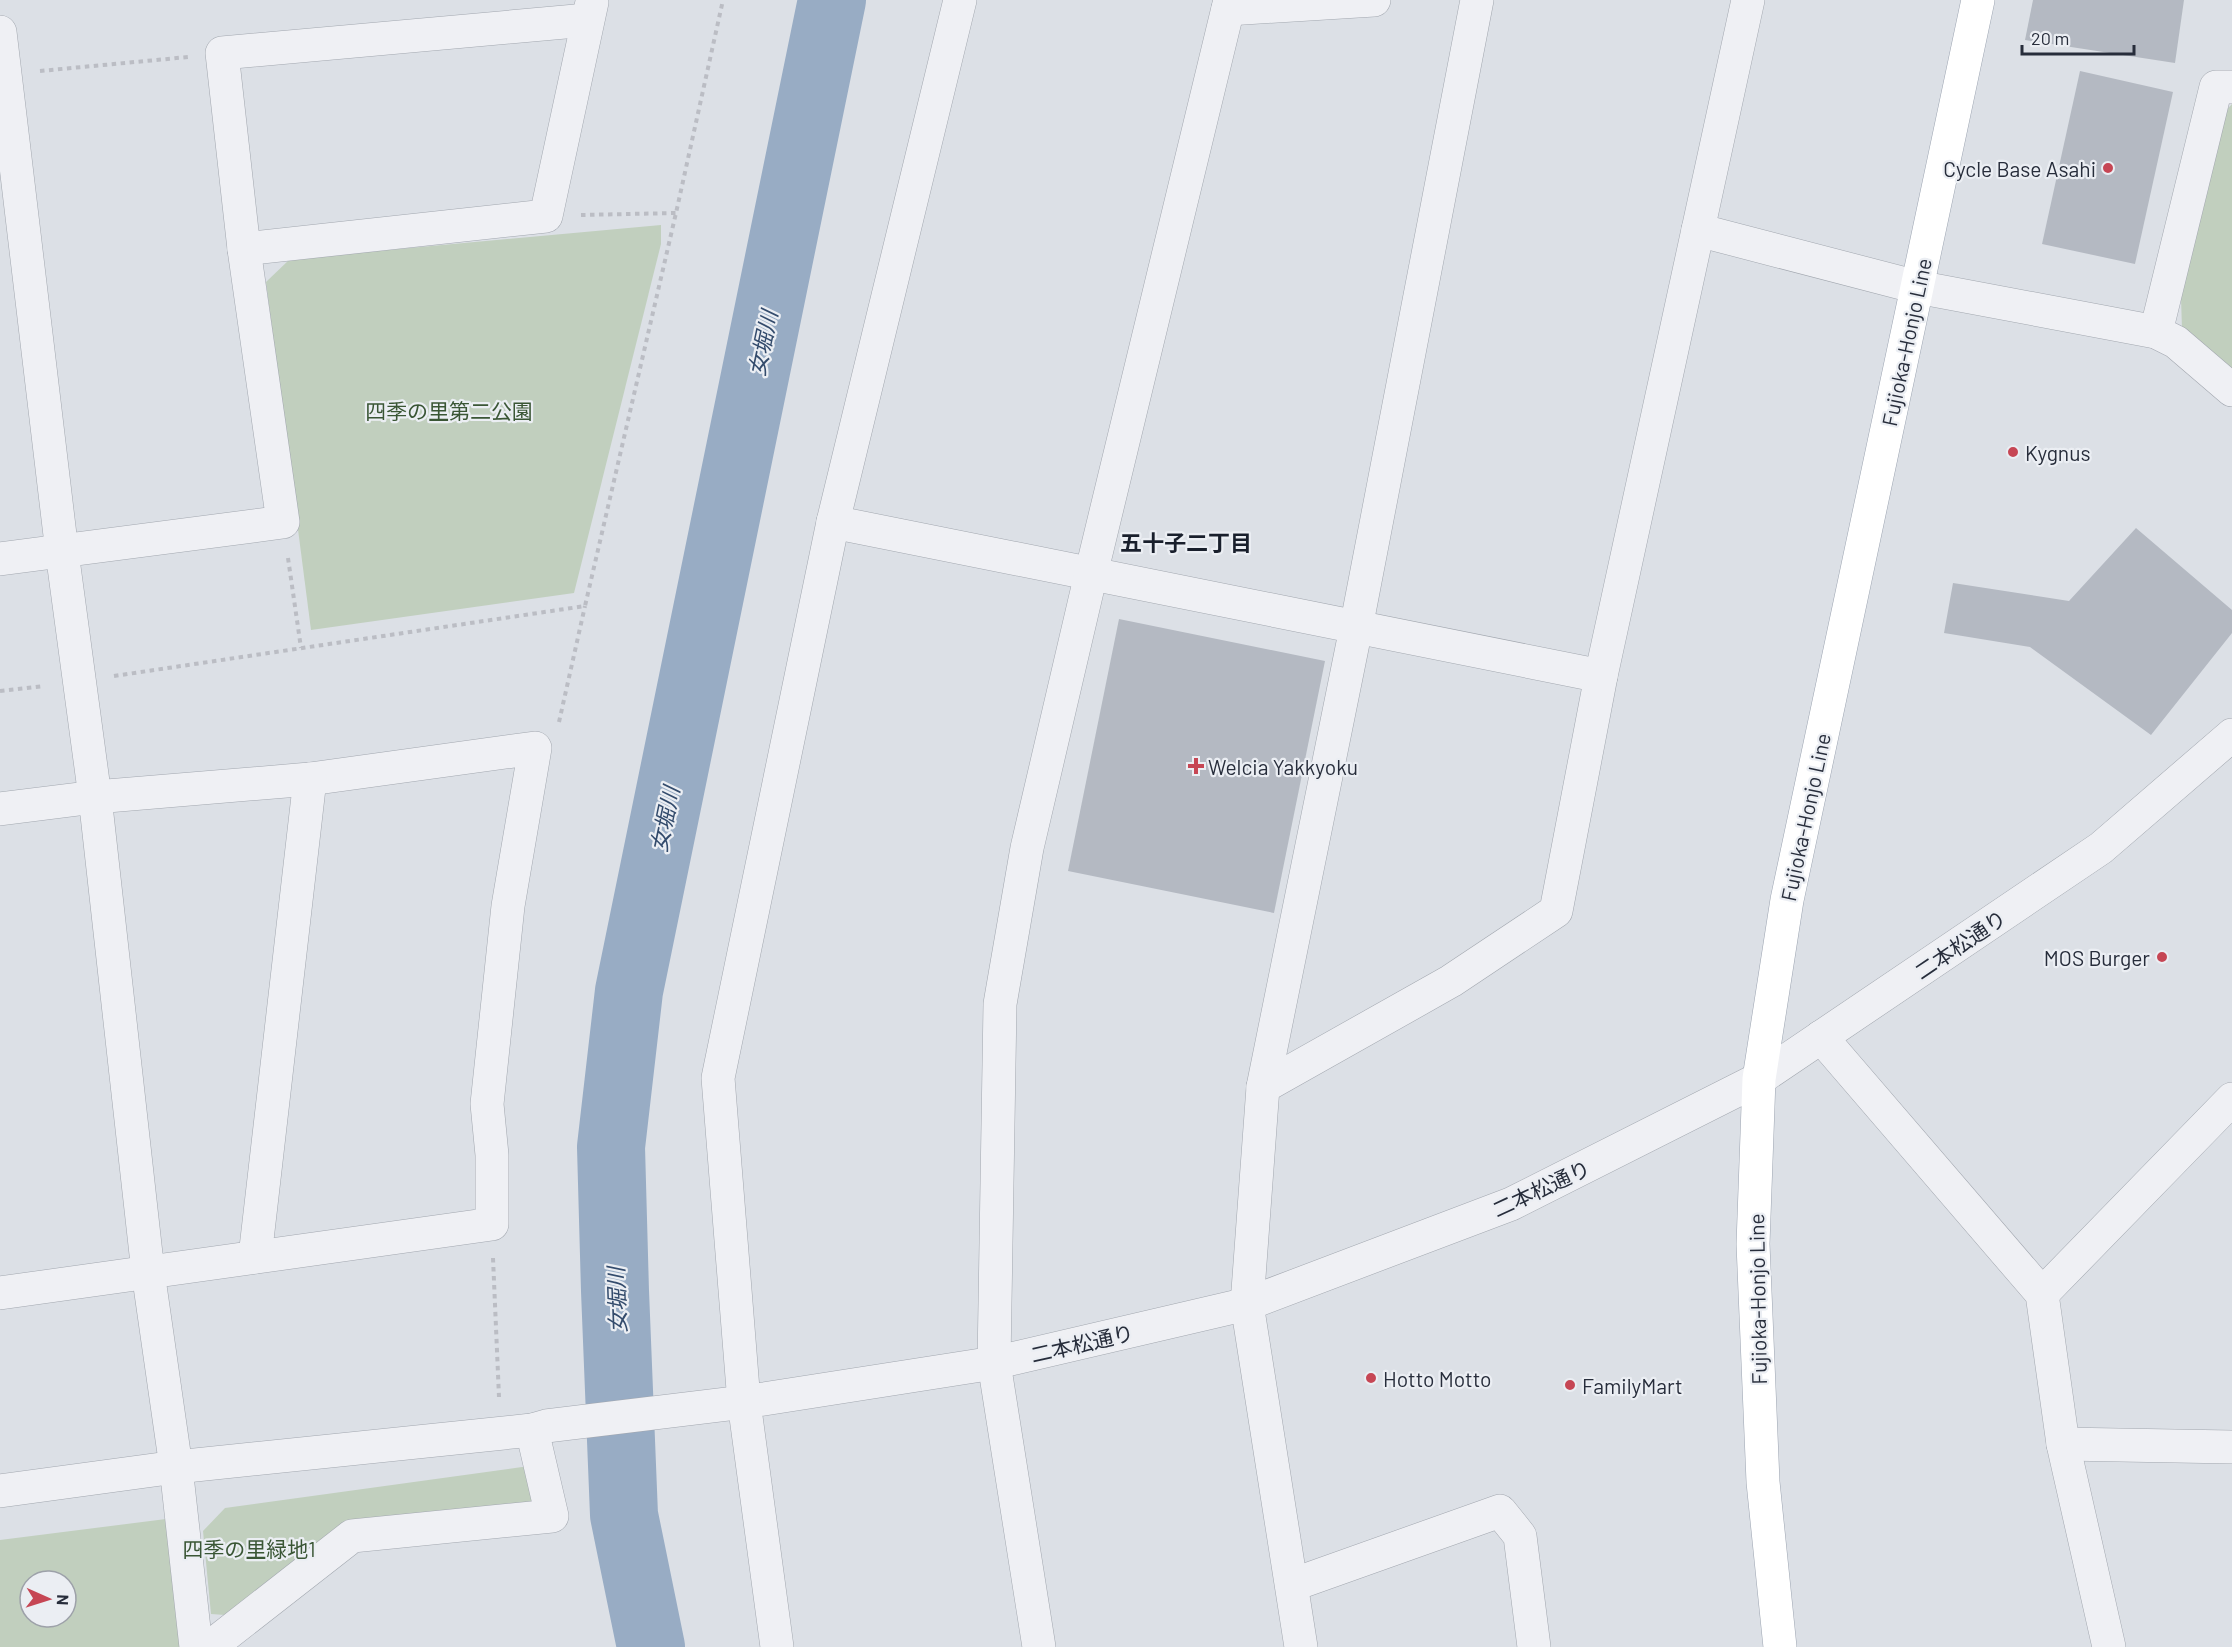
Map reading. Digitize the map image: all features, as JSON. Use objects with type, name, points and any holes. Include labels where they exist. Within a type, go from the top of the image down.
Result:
[{"type":"main road","name":"Fujioka-Honjo Line","points":[[1780,1647],[1763,1482],[1753,1244],[1759,1079],[1787,900],[1978,0]]},
{"type":"street","points":[[777,1647],[744,1402],[718,1078],[833,522],[960,0]]},
{"type":"street","points":[[1039,1647],[994,1363],[1000,1004],[1027,848],[1229,4],[1374,0]]},
{"type":"street","points":[[1302,1647],[1248,1304],[1263,1087],[1356,628],[1477,0]]},
{"type":"street","points":[[1263,1087],[1451,981],[1556,911],[1601,675],[1748,0]]},
{"type":"street","points":[[0,559],[283,522],[244,249],[222,53],[590,10],[546,216],[244,249]]},
{"type":"street","points":[[0,32],[62,552],[95,797],[148,1272],[176,1467],[196,1647]]},
{"type":"street","points":[[2156,332],[2216,87],[2232,87]]},
{"type":"street","points":[[1698,230],[1917,287],[2156,332],[2176,342],[2232,390]]},
{"type":"street","points":[[833,522],[1601,675]]},
{"type":"street","name":"二本松通り","points":[[0,1491],[176,1467],[526,1430],[744,1402],[994,1363],[1248,1304],[1511,1204],[1759,1079],[2101,849],[2232,735]]},
{"type":"street","points":[[0,809],[95,797],[310,779],[535,748],[508,906],[487,1104],[492,1155],[492,1224],[0,1293]]},
{"type":"street","points":[[255,1257],[310,779]]},
{"type":"street","points":[[1821,1037],[2043,1294],[2063,1444],[2109,1647]]},
{"type":"street","points":[[2043,1294],[2232,1099]]},
{"type":"street","points":[[210,1647],[352,1536],[552,1516],[526,1430]]},
{"type":"street","points":[[2063,1444],[2232,1447]]},
{"type":"street","points":[[1292,1585],[1500,1511],[1520,1536],[1534,1647]]},
{"type":"path","points":[[535,748],[557,732],[723,0]]},
{"type":"path","points":[[5,75],[222,53]]},
{"type":"path","points":[[546,216],[676,213]]},
{"type":"path","points":[[283,522],[301,648]]},
{"type":"path","points":[[0,691],[585,606]]},
{"type":"path","points":[[492,1224],[526,1430]]},
{"type":"green space","points":[[2232,104],[2232,371],[2182,330],[2181,298],[2221,116]]},
{"type":"green space","name":"四季の里第二公園","points":[[661,225],[661,244],[574,593],[311,630],[266,282],[290,259]]},
{"type":"green space","name":"四季の里緑地1","points":[[529,1466],[538,1503],[338,1529],[239,1616],[211,1614],[203,1531],[225,1508]]},
{"type":"green space","points":[[166,1519],[180,1647],[0,1647],[0,1540]]},
{"type":"building","points":[[2033,0],[2184,0],[2175,63],[2025,40]]},
{"type":"building","name":"Cycle Base Asahi","points":[[2080,71],[2173,92],[2135,264],[2042,244]]},
{"type":"building","points":[[2136,528],[2232,610],[2232,633],[2151,735],[2030,647],[1944,633],[1953,583],[2069,601]]},
{"type":"building","name":"Welcia Yakkyoku","points":[[1119,619],[1325,661],[1274,913],[1068,871]]},
{"type":"waterway","name":"女堀川","points":[[651,1647],[624,1515],[611,1147],[629,991],[832,0]]},
{"type":"place","name":"Cycle Base Asahi","points":[[2108,168]]},
{"type":"place","name":"Kygnus","points":[[2013,452]]},
{"type":"place","name":"Welcia Yakkyoku","points":[[1196,766]]},
{"type":"place","name":"MOS Burger","points":[[2162,957]]},
{"type":"place","name":"Hotto Motto","points":[[1371,1378]]},
{"type":"place","name":"FamilyMart","points":[[1570,1385]]},
{"type":"district","name":"五十子二丁目","points":[[1186,542]]}]
